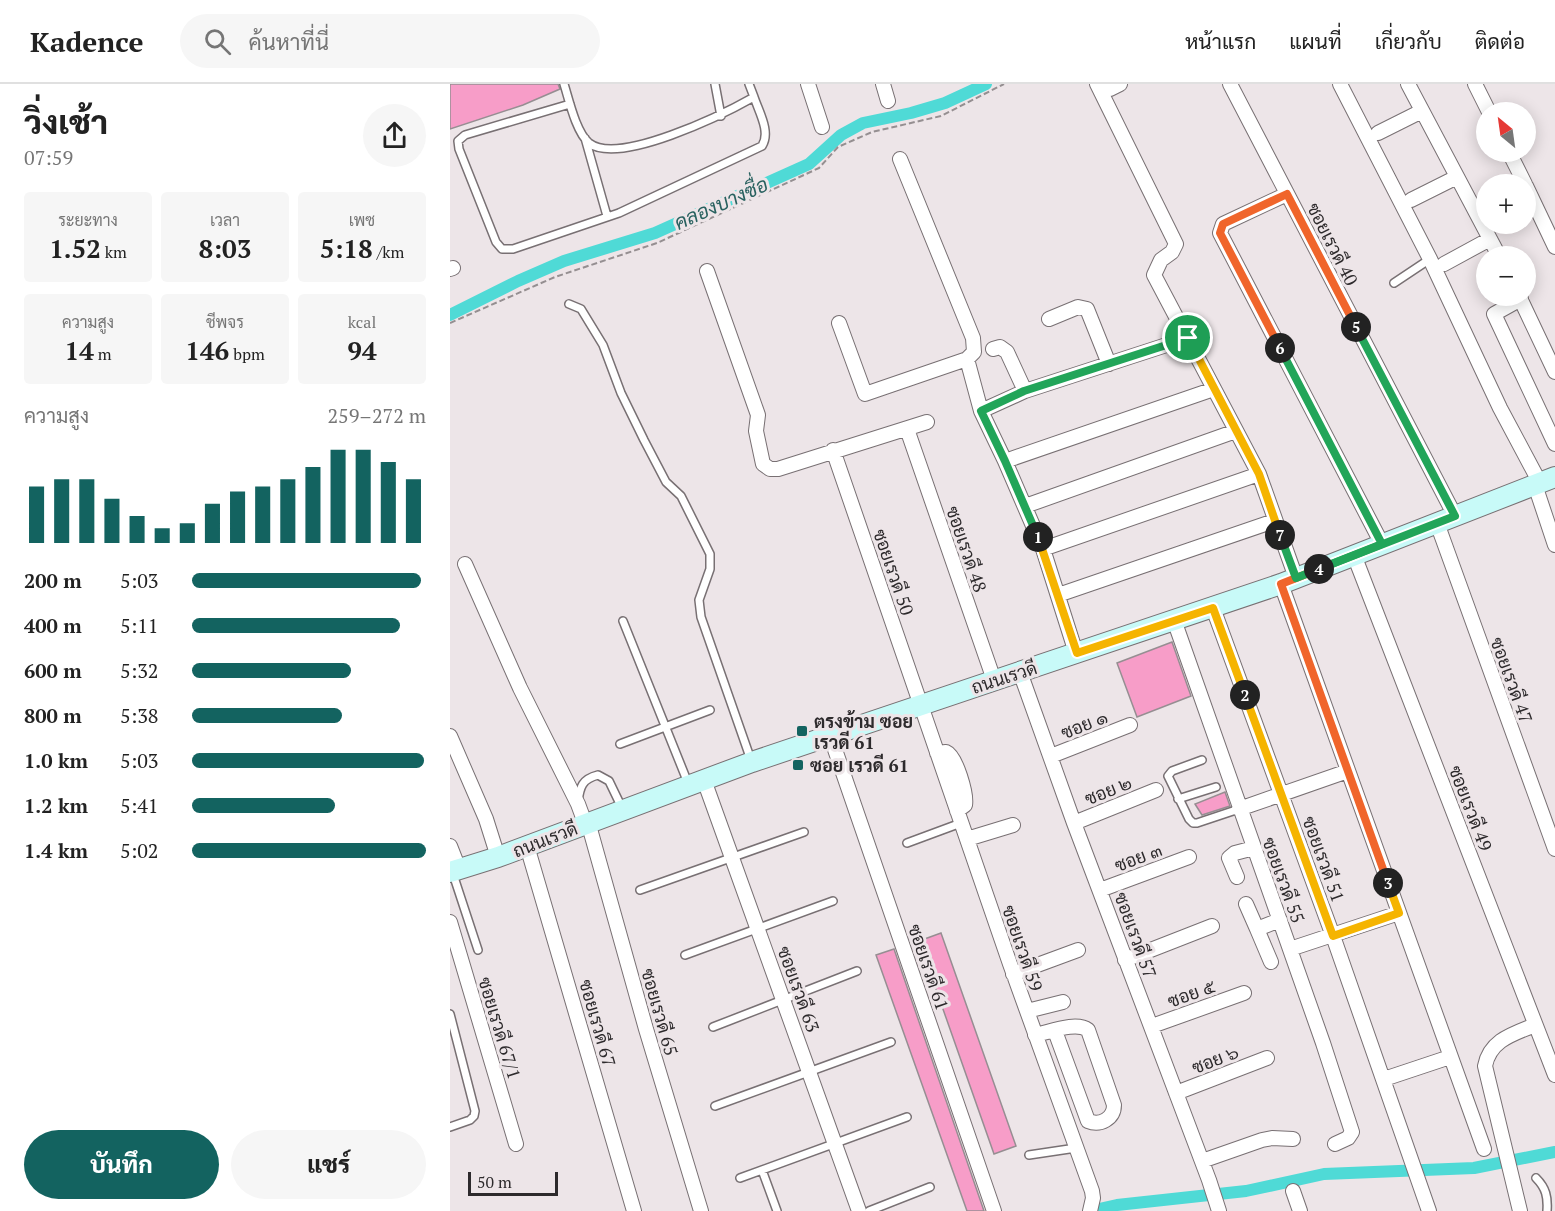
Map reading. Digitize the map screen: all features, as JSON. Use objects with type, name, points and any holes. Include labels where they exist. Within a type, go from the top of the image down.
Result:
[{"type":"street","points":[[808,84],[822,127]]},
{"type":"street","points":[[883,84],[888,101]]},
{"type":"street","name":"ซอยเรวดี 40","points":[[1230,84],[1287,194],[1446,519]]},
{"type":"street","points":[[1340,84],[1430,259],[1500,408],[1543,482],[1555,545]]},
{"type":"street","points":[[1408,84],[1494,246]]},
{"type":"street","points":[[1475,84],[1484,102]]},
{"type":"street","points":[[1109,86],[1176,244],[1172,252],[1161,260],[1154,275],[1259,474],[1274,521],[1288,581],[1347,771],[1484,1149]]},
{"type":"street","points":[[1378,133],[1422,111]]},
{"type":"street","points":[[839,323],[866,394],[967,359],[974,352],[973,338],[900,159]]},
{"type":"street","points":[[1411,200],[1457,177]]},
{"type":"street","points":[[1287,194],[1223,224],[1220,233],[1382,544]]},
{"type":"street","points":[[1536,208],[1555,247]]},
{"type":"street","points":[[1444,264],[1490,239]]},
{"type":"street","points":[[707,271],[758,415],[756,432],[763,464],[770,469],[778,469],[927,422]]},
{"type":"street","points":[[1506,306],[1494,314],[1555,444]]},
{"type":"street","points":[[1524,306],[1555,372]]},
{"type":"street","points":[[1049,319],[1078,307],[1087,309],[1109,364]]},
{"type":"street","points":[[981,411],[1024,391],[1188,338]]},
{"type":"street","points":[[993,349],[1000,347],[1007,352],[1024,391]]},
{"type":"street","points":[[967,359],[981,411],[1043,549],[1077,653]]},
{"type":"street","points":[[1005,461],[1214,389]]},
{"type":"street","name":"ซอยเรวดี 48","points":[[907,429],[994,680]]},
{"type":"street","points":[[1025,506],[1236,431]]},
{"type":"street","name":"ซอยเรวดี 50","points":[[833,450],[921,705]]},
{"type":"street","points":[[1043,549],[1259,474]]},
{"type":"street","name":"ถนนเรวดี","points":[[454,871],[498,857],[752,762],[1213,608],[1543,482]]},
{"type":"street","name":"ซอยเรวดี 47","points":[[1446,519],[1555,849]]},
{"type":"street","points":[[1058,595],[1274,521]]},
{"type":"street","name":"ซอยเรวดี 49","points":[[1354,555],[1555,1075]]},
{"type":"street","name":"ซอยเรวดี 65","points":[[465,564],[520,688],[587,823],[701,1211]]},
{"type":"street","name":"ซอยเรวดี 51","points":[[1213,608],[1384,1079],[1411,1158],[1424,1210]]},
{"type":"street","name":"ซอยเรวดี 55","points":[[1174,620],[1352,1132],[1348,1138],[1335,1144]]},
{"type":"street","name":"ซอยเรวดี 57","points":[[1020,672],[1218,1207]]},
{"type":"street","name":"ซอยเรวดี 59","points":[[921,705],[1013,974],[1092,1191],[1091,1206]]},
{"type":"street","name":"ซอย ๑","points":[[1051,756],[1130,725]]},
{"type":"street","points":[[450,735],[486,819],[498,857]]},
{"type":"street","name":"ซอยเรวดี 61","points":[[830,735],[994,1211]]},
{"type":"street","points":[[1239,809],[1347,771]]},
{"type":"street","name":"ซอยเรวดี 63","points":[[697,782],[732,858],[859,1211]]},
{"type":"street","name":"ซอย ๒","points":[[1074,823],[1156,790]]},
{"type":"street","points":[[967,839],[1013,825]]},
{"type":"street","points":[[450,846],[454,871]]},
{"type":"street","name":"ซอยเรวดี 67","points":[[527,846],[634,1211]]},
{"type":"street","points":[[1237,877],[1230,858],[1235,853],[1254,849]]},
{"type":"street","name":"ซอย ๓","points":[[1100,890],[1189,857]]},
{"type":"street","points":[[1246,904],[1271,962]]},
{"type":"street","points":[[1290,950],[1399,913]]},
{"type":"street","points":[[1257,929],[1280,920]]},
{"type":"street","name":"ซอยเรวดี 67/1","points":[[450,922],[516,1144]]},
{"type":"street","points":[[1125,960],[1212,926]]},
{"type":"street","points":[[1013,974],[1078,950]]},
{"type":"street","name":"ซอย ๕","points":[[1152,1026],[1244,993]]},
{"type":"street","points":[[1027,1011],[1063,1002]]},
{"type":"street","points":[[1520,1211],[1485,1066],[1487,1055],[1494,1045],[1535,1025]]},
{"type":"street","points":[[1035,1035],[1055,1031],[1082,1026],[1088,1030],[1114,1105],[1114,1112],[1110,1118],[1097,1123],[1088,1121],[1055,1031]]},
{"type":"street","points":[[1384,1079],[1450,1057]]},
{"type":"street","name":"ซอย ๖","points":[[1176,1093],[1267,1058]]},
{"type":"street","points":[[1202,1161],[1262,1140],[1293,1139]]},
{"type":"street","points":[[1293,1191],[1300,1211]]},
{"type":"lane","points":[[564,84],[575,120],[587,142],[597,148],[609,150],[664,138],[721,116],[754,97]]},
{"type":"lane","points":[[715,84],[721,116]]},
{"type":"lane","points":[[570,104],[465,135],[458,141],[459,149],[496,242],[502,249],[513,249],[619,213],[762,146],[766,140],[766,133],[749,84]]},
{"type":"lane","points":[[584,136],[607,216]]},
{"type":"lane","points":[[1394,283],[1430,259]]},
{"type":"lane","points":[[569,304],[581,309],[603,345],[621,393],[644,440],[666,482],[681,496],[710,554],[710,569],[699,600],[701,617],[752,762]]},
{"type":"lane","points":[[623,621],[665,726],[697,782]]},
{"type":"lane","points":[[620,744],[710,710]]},
{"type":"lane","points":[[1202,760],[1169,774],[1169,781],[1189,819],[1193,823],[1239,809]]},
{"type":"lane","points":[[578,804],[584,781],[598,775],[609,781],[622,810]]},
{"type":"lane","points":[[1178,799],[1216,787]]},
{"type":"lane","points":[[907,843],[959,817]]},
{"type":"lane","points":[[640,890],[804,832]]},
{"type":"lane","points":[[454,871],[478,950]]},
{"type":"lane","points":[[685,955],[833,901]]},
{"type":"lane","points":[[713,1027],[857,971]]},
{"type":"lane","points":[[450,1014],[475,1111],[470,1120],[450,1127]]},
{"type":"lane","points":[[715,1106],[891,1042]]},
{"type":"lane","points":[[740,1178],[907,1117]]},
{"type":"lane","points":[[1029,1155],[1076,1148]]},
{"type":"lane","points":[[762,1170],[777,1211]]},
{"type":"lane","points":[[1536,1178],[1543,1184],[1547,1195],[1547,1211]]},
{"type":"lane","points":[[869,1211],[930,1187]]},
{"type":"path","points":[[450,323],[555,277],[657,243],[819,168],[838,147],[872,132],[941,116],[1004,84]]},
{"type":"building","points":[[450,84],[558,84],[560,89],[523,105],[450,129]]},
{"type":"building","points":[[1172,642],[1191,696],[1137,717],[1117,663]]},
{"type":"building","points":[[1225,792],[1230,806],[1202,815],[1195,804]]},
{"type":"building","points":[[941,933],[1016,1146],[994,1154],[919,941]]},
{"type":"building","points":[[894,949],[984,1211],[967,1211],[876,955]]},
{"type":"waterway","name":"คลองบางซื่อ","points":[[450,315],[564,261],[655,233],[809,164],[841,135],[863,123],[945,103],[986,84]]},
{"type":"waterway","points":[[1090,1211],[1117,1205],[1246,1191],[1324,1174],[1474,1168],[1555,1152]]},
{"type":"place","name":"ตรงข้าม ซอย เรวดี 61","points":[[802,731]]},
{"type":"place","name":"ซอย เรวดี 61","points":[[798,765]]},
{"type":"route","points":[[1287,194],[1455,516],[1281,584],[1399,913],[1333,936],[1213,608],[1077,653],[1043,549],[981,411],[1024,391],[1188,338],[1259,474],[1296,578],[1382,544],[1220,233],[1223,224],[1287,194]]}]
